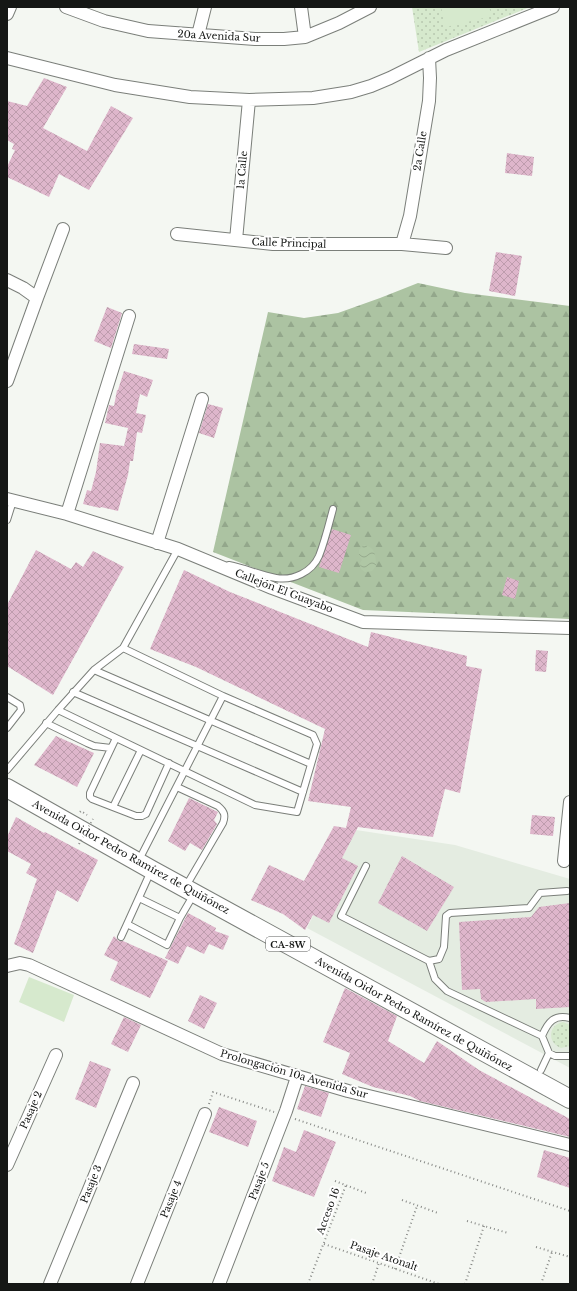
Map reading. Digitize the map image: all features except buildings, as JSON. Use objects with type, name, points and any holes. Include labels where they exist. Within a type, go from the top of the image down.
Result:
[{"type":"main road","name":"Avenida Oidor Pedro Ramírez de Quiñónez","points":[[7,776],[144,862]]},
{"type":"main road","name":"Avenida Oidor Pedro Ramírez de Quiñónez","points":[[7,788],[144,862],[570,1086]]},
{"type":"main road","name":"Avenida Oidor Pedro Ramírez de Quiñónez","points":[[192,887],[570,1099]]},
{"type":"street","points":[[7,14],[10,7]]},
{"type":"street","name":"20a Avenida Sur","points":[[66,7],[104,21],[148,31],[198,36],[255,39],[306,37],[339,24],[370,7]]},
{"type":"street","points":[[198,36],[205,7]]},
{"type":"street","points":[[301,7],[306,37]]},
{"type":"street","points":[[7,58],[115,85],[190,97],[249,100],[313,98],[351,92],[371,86],[429,58],[551,7]]},
{"type":"street","name":"2a Calle","points":[[402,244],[410,216],[429,101],[429,58]]},
{"type":"street","name":"1a Calle","points":[[236,240],[249,100]]},
{"type":"street","points":[[7,380],[63,229]]},
{"type":"street","name":"Calle Principal","points":[[177,234],[273,244],[402,244],[446,248]]},
{"type":"street","points":[[7,280],[37,298]]},
{"type":"street","points":[[67,514],[129,316]]},
{"type":"street","points":[[157,543],[202,399]]},
{"type":"street","name":"Callejón El Guayabo","points":[[10,500],[67,514],[178,549],[272,588],[363,622],[570,628]]},
{"type":"street","points":[[564,861],[570,802]]},
{"type":"street","name":"Prolongación 10a Avenida Sur","points":[[7,966],[20,963],[29,965],[222,1054],[348,1091],[570,1145]]},
{"type":"street","name":"Pasaje 2","points":[[7,1165],[56,1055]]},
{"type":"street","name":"Pasaje 5","points":[[219,1284],[284,1116],[297,1077]]},
{"type":"street","name":"Pasaje 3","points":[[50,1284],[133,1083]]},
{"type":"street","name":"Pasaje 4","points":[[137,1284],[205,1114]]},
{"type":"lane","points":[[7,520],[10,500]]},
{"type":"lane","points":[[211,563],[233,566],[275,578],[284,579],[296,577],[312,566],[319,557],[333,509]]},
{"type":"lane","points":[[7,770],[46,723],[94,670],[123,648],[178,549]]},
{"type":"lane","points":[[58,710],[255,805],[297,812],[317,744],[313,735],[223,696],[123,648]]},
{"type":"lane","points":[[94,670],[311,764]]},
{"type":"lane","points":[[74,692],[303,792]]},
{"type":"lane","points":[[121,937],[139,898],[144,862],[177,786],[223,696]]},
{"type":"lane","points":[[7,698],[20,705],[21,710],[7,727]]},
{"type":"lane","points":[[46,723],[94,746],[111,748]]},
{"type":"lane","points":[[116,738],[90,793],[92,799],[136,816],[142,816],[146,814],[169,763]]},
{"type":"lane","points":[[113,807],[141,750]]},
{"type":"lane","points":[[127,924],[167,945],[180,918],[192,887],[223,823],[225,816],[218,806],[177,786]]},
{"type":"lane","points":[[366,866],[341,916],[429,961],[439,959],[444,947],[446,916],[450,913],[529,908],[540,893],[567,891]]},
{"type":"lane","points":[[139,898],[180,918]]},
{"type":"lane","points":[[429,961],[435,979],[447,991],[542,1036],[549,1053],[555,1056],[570,1056]]},
{"type":"lane","points":[[542,1036],[546,1027],[552,1020],[563,1017],[570,1018]]},
{"type":"lane","points":[[541,1070],[549,1053]]},
{"type":"path","points":[[79,844],[93,819]]},
{"type":"path","points":[[205,1114],[213,1092],[570,1211]]},
{"type":"path","name":"Acceso 16","points":[[335,1181],[366,1193]]},
{"type":"path","name":"Acceso 16","points":[[308,1284],[346,1185]]},
{"type":"path","points":[[402,1200],[438,1213]]},
{"type":"path","points":[[395,1269],[416,1206]]},
{"type":"path","points":[[467,1221],[508,1234]]},
{"type":"path","points":[[465,1284],[484,1226]]},
{"type":"path","name":"Pasaje Atonalt","points":[[324,1244],[439,1284]]},
{"type":"path","points":[[536,1247],[570,1257]]},
{"type":"path","points":[[541,1284],[552,1252]]},
{"type":"path","points":[[372,1284],[379,1263]]},
{"type":"shaded area","points":[[412,7],[530,7],[419,52]]},
{"type":"shaded area","points":[[441,7],[489,7],[492,16],[446,27]]},
{"type":"shaded area","points":[[356,830],[455,845],[570,879],[570,1068],[307,928]]},
{"type":"shaded area","points":[[29,977],[74,995],[64,1022],[19,1002]]},
{"type":"shaded area","points":[[563,1022],[570,1025],[570,1046],[561,1048],[556,1046],[553,1042],[551,1034],[554,1027]]},
{"type":"green space","points":[[418,283],[465,293],[570,306],[570,619],[363,610],[213,552],[268,312],[304,318],[338,313]]},
{"type":"water","points":[[364,545],[371,548],[375,555],[376,566],[372,571],[365,572],[361,569],[360,563],[362,560],[359,555],[359,550]]}]
